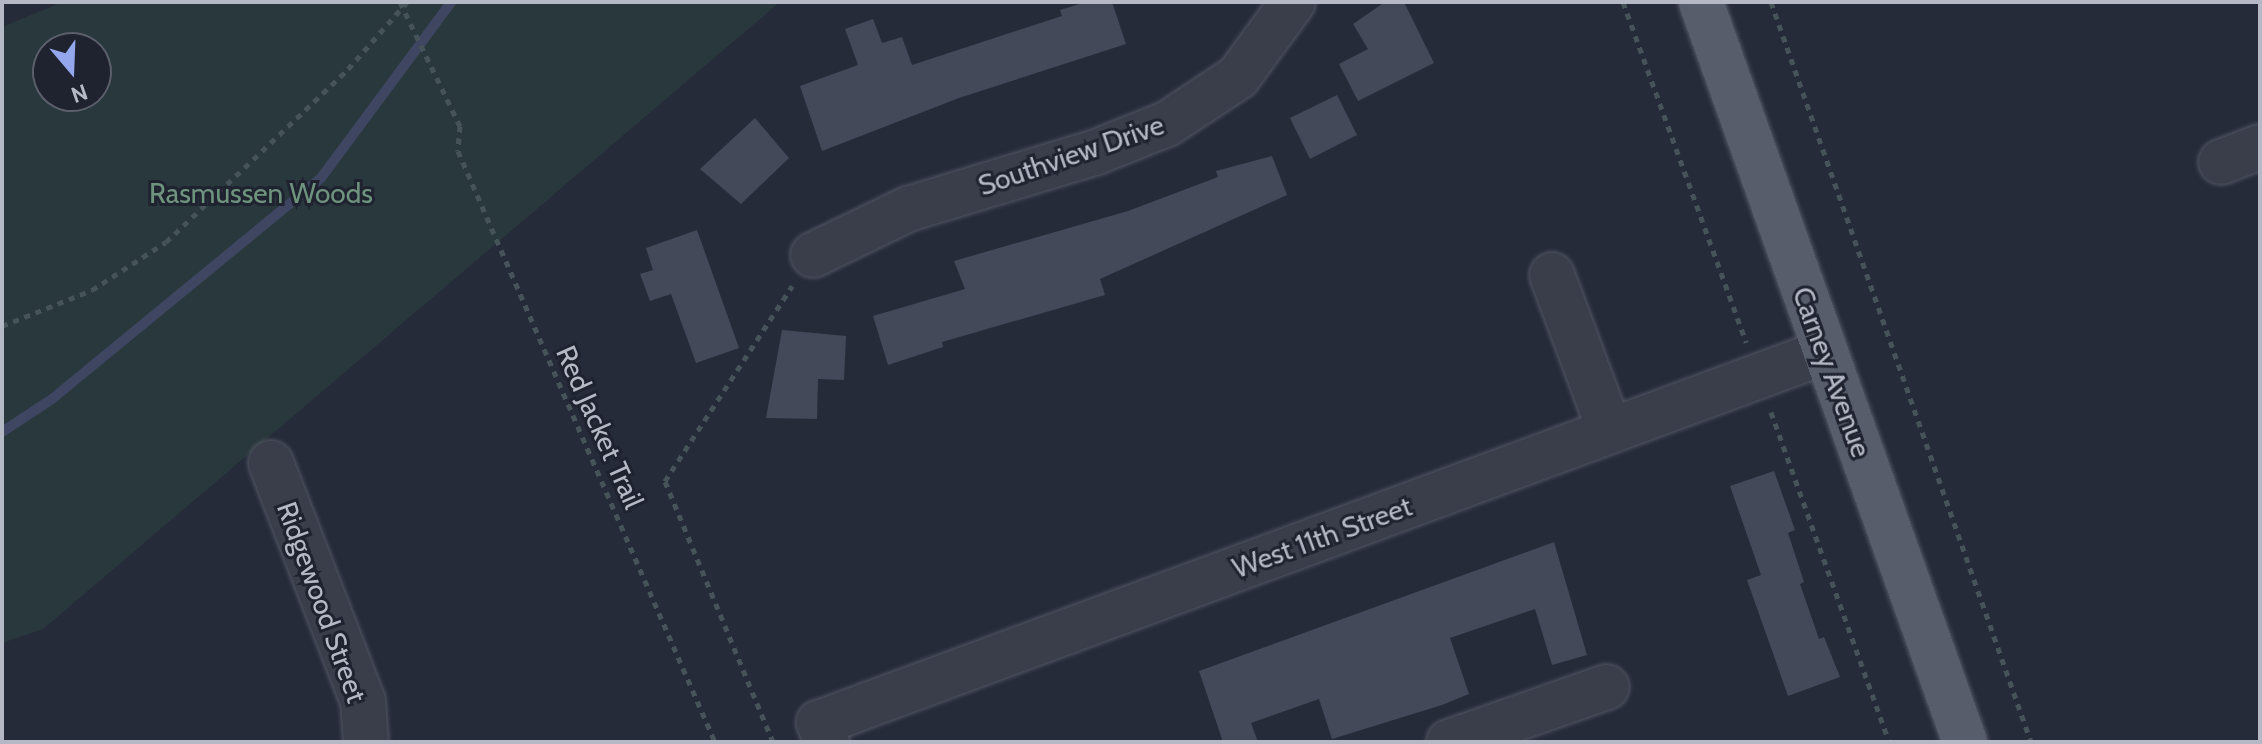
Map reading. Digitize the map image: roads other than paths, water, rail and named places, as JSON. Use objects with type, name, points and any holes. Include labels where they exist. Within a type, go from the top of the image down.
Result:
[{"type":"main road","name":"Carney Avenue","points":[[1701,2],[1965,742]]},
{"type":"street","name":"Southview Drive","points":[[813,255],[908,209],[1094,153],[1167,124],[1238,77],[1293,2]]},
{"type":"street","points":[[1552,275],[1610,431]]},
{"type":"street","name":"West 11th Street","points":[[823,733],[1824,352]]},
{"type":"street","name":"Ridgewood Street","points":[[271,463],[363,701],[366,742]]},
{"type":"street","points":[[1449,742],[1607,687]]},
{"type":"waterway","points":[[2,432],[52,399],[321,178],[451,2]]},
{"type":"park label","name":"Rasmussen Woods","points":[[261,193]]}]
